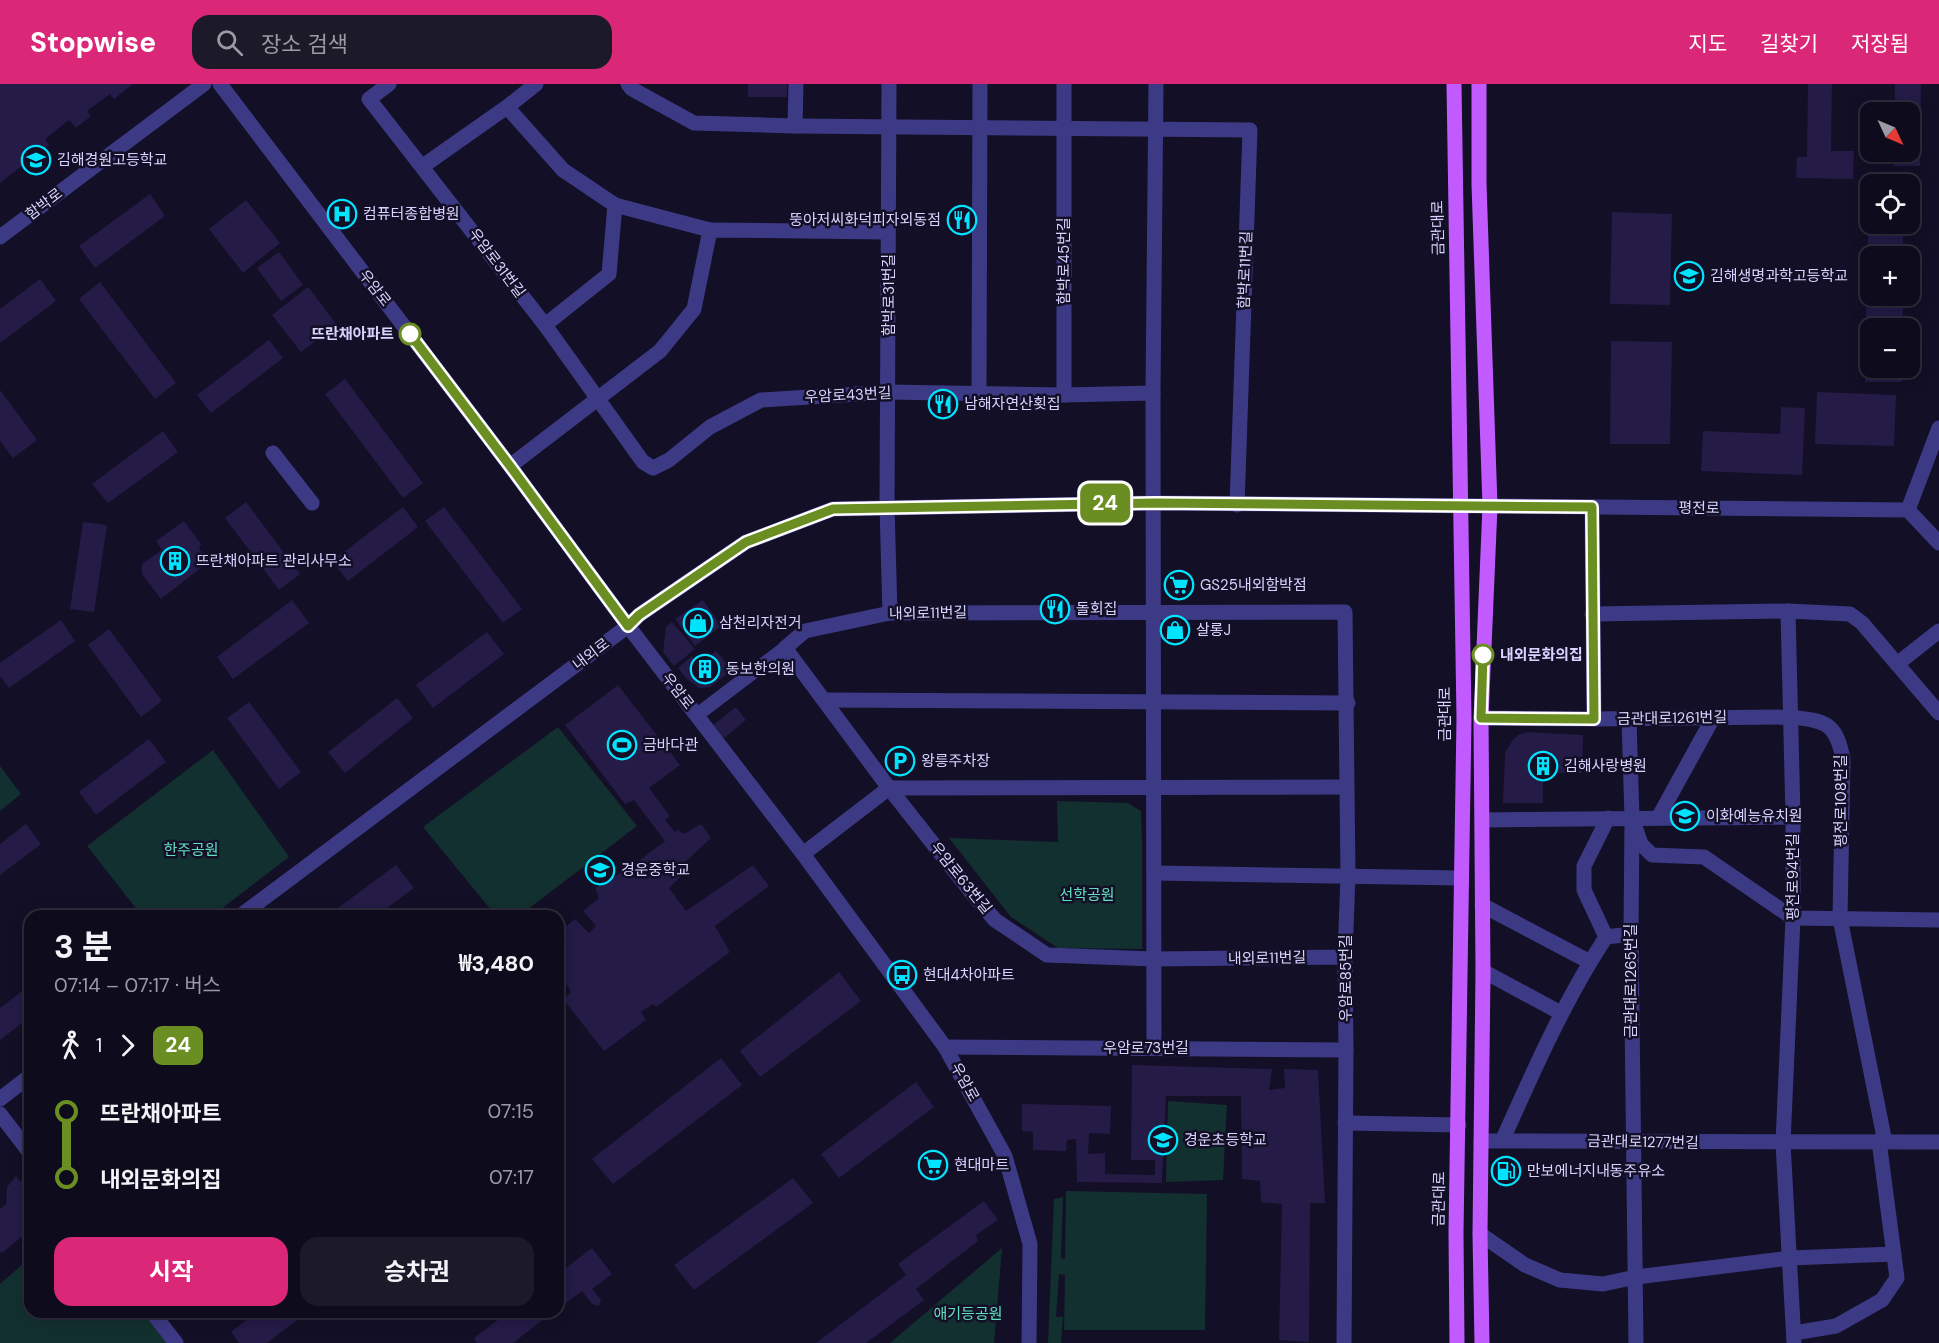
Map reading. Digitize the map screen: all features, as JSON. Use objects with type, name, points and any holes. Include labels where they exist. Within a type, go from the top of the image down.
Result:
[{"type":"main road","name":"금관대로","points":[[1454,84],[1464,818],[1461,878],[1456,1233],[1457,1343]]},
{"type":"main road","points":[[1479,84],[1479,195],[1490,506],[1481,718],[1483,971],[1480,1234],[1482,1343]]},
{"type":"street","name":"함박로","points":[[0,237],[204,84]]},
{"type":"street","name":"우암로","points":[[220,84],[510,466],[628,626],[803,854],[945,1047],[1005,1156],[1030,1244],[1029,1343]]},
{"type":"street","name":"우암로31번길","points":[[389,84],[369,99],[544,325],[597,399]]},
{"type":"street","points":[[423,166],[536,84]]},
{"type":"street","points":[[628,84],[632,89],[694,123],[1155,129]]},
{"type":"street","points":[[795,126],[796,84]]},
{"type":"street","name":"함박로31번길","points":[[889,84],[887,507],[890,613]]},
{"type":"street","points":[[979,393],[980,84]]},
{"type":"street","name":"함박로45번길","points":[[1064,84],[1064,395]]},
{"type":"street","points":[[1154,1048],[1156,84]]},
{"type":"street","points":[[507,106],[562,170],[615,205],[710,230],[888,232]]},
{"type":"street","name":"함박로11번길","points":[[1155,129],[1250,130],[1237,505]]},
{"type":"street","points":[[544,325],[609,274],[615,205]]},
{"type":"street","points":[[510,466],[660,351],[694,309],[710,230]]},
{"type":"street","name":"우암로43번길","points":[[597,399],[643,462],[653,468],[669,460],[710,427],[761,400],[889,392],[1064,395],[1154,393]]},
{"type":"street","points":[[1939,428],[1908,510],[1939,543]]},
{"type":"street","points":[[273,453],[312,503]]},
{"type":"street","name":"내외로","points":[[248,910],[628,626],[639,615],[746,542],[833,509],[1155,503],[1490,506]]},
{"type":"street","name":"평전로","points":[[1490,506],[1908,510]]},
{"type":"street","points":[[1592,507],[1594,719]]},
{"type":"street","points":[[1593,614],[1788,611],[1839,613],[1856,617],[1939,713]]},
{"type":"street","name":"평전로94번길","points":[[1783,1143],[1793,918],[1788,611]]},
{"type":"street","name":"내외로11번길","points":[[696,715],[805,631],[890,613],[1345,612]]},
{"type":"street","name":"우암로85번길","points":[[1344,1343],[1345,957],[1348,875],[1346,787],[1348,703],[1345,612]]},
{"type":"street","points":[[1897,664],[1939,631]]},
{"type":"street","name":"우암로63번길","points":[[785,648],[889,788],[995,920],[1047,955],[1154,959]]},
{"type":"street","points":[[824,700],[1348,703]]},
{"type":"street","name":"금관대로1261번길","points":[[1481,718],[1791,717]]},
{"type":"street","name":"평전로108번길","points":[[1791,717],[1820,720],[1832,730],[1840,744],[1843,759],[1840,918],[1882,1141],[1897,1278],[1882,1300],[1836,1326],[1794,1338]]},
{"type":"street","points":[[1658,818],[1713,718]]},
{"type":"street","name":"금관대로1265번길","points":[[1629,719],[1632,818],[1630,934],[1636,1343]]},
{"type":"street","points":[[803,854],[889,788],[1346,787]]},
{"type":"street","points":[[1482,820],[1793,817]]},
{"type":"street","points":[[1606,937],[1584,890],[1584,866],[1608,818]]},
{"type":"street","points":[[1632,818],[1641,844],[1652,855],[1704,857],[1793,918],[1939,920]]},
{"type":"street","points":[[1155,873],[1461,878]]},
{"type":"street","points":[[1482,905],[1590,962]]},
{"type":"street","points":[[1606,937],[1630,934]]},
{"type":"street","points":[[1503,1139],[1561,1013],[1606,937]]},
{"type":"street","name":"내외로11번길","points":[[1154,959],[1345,957]]},
{"type":"street","points":[[1483,971],[1561,1013]]},
{"type":"street","name":"우암로73번길","points":[[945,1047],[1346,1050]]},
{"type":"street","points":[[0,1099],[24,1081]]},
{"type":"street","points":[[0,1114],[24,1145]]},
{"type":"street","points":[[1345,1122],[1459,1125]]},
{"type":"street","name":"금관대로1277번길","points":[[1481,1141],[1503,1139],[1632,1143],[1939,1142]]},
{"type":"street","points":[[1783,1143],[1794,1338]]},
{"type":"street","points":[[1480,1234],[1525,1265],[1560,1280],[1603,1284],[1636,1277],[1790,1258],[1894,1254]]},
{"type":"street","points":[[157,1318],[176,1343]]},
{"type":"green space","points":[[558,727],[637,826],[527,910],[491,910],[423,827]]},
{"type":"green space","name":"한주공원","points":[[213,750],[289,857],[220,910],[137,910],[87,846]]},
{"type":"green space","points":[[0,766],[21,794],[0,811]]},
{"type":"green space","name":"선학공원","points":[[1057,801],[1128,803],[1141,811],[1142,949],[1058,948],[1011,917],[949,838],[1058,842]]},
{"type":"green space","points":[[1168,1101],[1227,1105],[1223,1180],[1166,1182]]},
{"type":"green space","points":[[1066,1191],[1207,1194],[1205,1330],[1064,1330],[1065,1275],[1059,1274],[1056,1317],[1063,1317],[1061,1343],[1048,1343],[1054,1199],[1063,1197],[1061,1258],[1065,1259]]},
{"type":"green space","name":"애기등공원","points":[[1002,1248],[994,1343],[890,1343]]},
{"type":"green space","points":[[24,1263],[24,1318],[153,1318],[172,1343],[0,1343],[0,1284]]},
{"type":"building","points":[[0,84],[133,84],[114,99],[110,94],[87,111],[91,116],[76,128],[69,120],[45,139],[49,145],[40,152],[36,164],[23,165],[0,183]]},
{"type":"building","points":[[748,84],[787,84],[787,97],[748,97]]},
{"type":"building","points":[[1808,84],[1832,84],[1831,151],[1854,151],[1853,179],[1796,178],[1797,157],[1807,157]]},
{"type":"building","points":[[1895,84],[1921,84],[1920,166],[1894,166],[1894,162],[1920,162],[1920,102],[1895,102]]},
{"type":"building","points":[[150,194],[165,216],[95,268],[79,246]]},
{"type":"building","points":[[246,200],[280,243],[243,273],[209,229]]},
{"type":"building","points":[[1612,212],[1672,214],[1670,305],[1610,304]]},
{"type":"building","points":[[1868,234],[1903,234],[1903,246],[1867,246]]},
{"type":"building","points":[[279,252],[303,285],[281,301],[257,268]]},
{"type":"building","points":[[40,279],[56,301],[0,343],[0,309]]},
{"type":"building","points":[[100,282],[176,383],[155,399],[79,299]]},
{"type":"building","points":[[308,287],[337,325],[301,352],[272,315]]},
{"type":"building","points":[[1866,308],[1903,308],[1902,318],[1866,318]]},
{"type":"building","points":[[269,340],[283,358],[211,413],[197,395]]},
{"type":"building","points":[[1611,341],[1672,342],[1670,444],[1610,444]]},
{"type":"building","points":[[1865,378],[1902,378],[1902,382],[1865,382]]},
{"type":"building","points":[[345,379],[423,483],[403,498],[325,394]]},
{"type":"building","points":[[0,390],[37,440],[13,458],[0,441]]},
{"type":"building","points":[[1817,392],[1896,395],[1894,446],[1815,444]]},
{"type":"building","points":[[1781,407],[1805,408],[1802,475],[1701,471],[1703,431],[1780,434]]},
{"type":"building","points":[[163,431],[178,452],[108,503],[92,484]]},
{"type":"building","points":[[246,502],[300,574],[279,590],[225,518]]},
{"type":"building","points":[[403,507],[418,527],[348,581],[332,561]]},
{"type":"building","points":[[444,507],[522,609],[503,623],[425,521]]},
{"type":"building","name":"뜨란채아파트 관리사무소","points":[[184,521],[201,544],[199,549],[207,558],[200,564],[202,567],[161,599],[142,574],[142,564],[162,550],[156,541]]},
{"type":"building","points":[[83,522],[107,525],[94,612],[70,609]]},
{"type":"building","points":[[292,600],[309,623],[233,679],[217,657]]},
{"type":"building","name":"삼천리자전거","points":[[703,600],[721,626],[695,646],[675,619]]},
{"type":"building","points":[[61,620],[75,641],[9,688],[0,676],[0,663]]},
{"type":"building","points":[[672,622],[695,649],[674,666],[663,652],[666,627]]},
{"type":"building","points":[[109,629],[162,701],[141,717],[88,645]]},
{"type":"building","points":[[487,632],[504,654],[433,708],[416,685]]},
{"type":"building","name":"동보한의원","points":[[716,651],[732,670],[710,687],[699,688],[678,668],[692,656],[699,666]]},
{"type":"building","points":[[618,685],[680,765],[649,788],[670,816],[665,820],[675,832],[678,830],[684,834],[701,824],[711,838],[682,865],[686,871],[669,888],[686,911],[753,865],[769,886],[715,926],[730,952],[656,1007],[653,1004],[641,1012],[646,1020],[604,1051],[564,1000],[571,992],[564,980],[564,928],[575,919],[589,933],[596,926],[583,911],[599,898],[595,888],[632,866],[665,841],[634,800],[625,804],[565,725]]},
{"type":"building","points":[[397,698],[413,718],[345,773],[328,752]]},
{"type":"building","points":[[249,702],[301,772],[279,789],[227,718]]},
{"type":"building","points":[[736,707],[746,720],[724,738],[713,725]]},
{"type":"building","name":"김해사랑병원","points":[[1528,732],[1583,735],[1582,773],[1543,773],[1543,803],[1503,803],[1505,753],[1518,735]]},
{"type":"building","points":[[149,739],[166,762],[96,815],[79,792]]},
{"type":"building","points":[[26,824],[41,844],[0,875],[0,844]]},
{"type":"building","points":[[396,865],[414,888],[384,910],[335,910]]},
{"type":"building","points":[[839,972],[861,1001],[760,1077],[740,1051]]},
{"type":"building","points":[[24,990],[24,1022],[0,1040],[0,1008]]},
{"type":"building","points":[[721,1058],[742,1085],[613,1184],[592,1159]]},
{"type":"building","points":[[1132,1065],[1272,1069],[1269,1090],[1285,1088],[1284,1069],[1318,1070],[1325,1203],[1310,1203],[1309,1342],[1279,1340],[1282,1204],[1261,1202],[1260,1181],[1242,1179],[1241,1096],[1166,1096],[1162,1183],[1077,1182],[1076,1139],[1067,1140],[1066,1151],[1033,1150],[1033,1132],[1022,1131],[1022,1104],[1111,1106],[1110,1134],[1089,1133],[1088,1154],[1105,1153],[1105,1174],[1155,1175],[1155,1160],[1131,1160]]},
{"type":"building","points":[[916,1082],[934,1107],[839,1178],[821,1154]]},
{"type":"building","points":[[16,1176],[21,1182],[24,1179],[24,1235],[2,1253],[0,1252],[0,1209],[6,1204],[7,1187]]},
{"type":"building","points":[[793,1178],[813,1203],[694,1290],[674,1265]]},
{"type":"building","points":[[984,1201],[998,1220],[976,1235],[978,1241],[916,1289],[924,1300],[866,1343],[816,1343],[906,1275],[898,1264]]},
{"type":"building","points":[[592,1248],[612,1274],[592,1289],[601,1300],[599,1306],[592,1304],[582,1291],[564,1304],[564,1269]]},
{"type":"building","points":[[249,1318],[300,1318],[267,1343],[239,1343],[231,1332]]},
{"type":"building","points":[[500,1318],[545,1318],[513,1343],[477,1343],[474,1338]]},
{"type":"bus line","name":"24","points":[[410,334],[628,626],[639,615],[746,542],[833,509],[1155,503],[1592,507],[1594,719],[1481,718],[1483,655]]},
{"type":"place","name":"김해경원고등학교","points":[[36,160]]},
{"type":"place","name":"컴퓨터종합병원","points":[[342,214]]},
{"type":"place","name":"뚱아저씨화덕피자외동점","points":[[962,220]]},
{"type":"place","name":"김해생명과학고등학교","points":[[1689,276]]},
{"type":"place","name":"뜨란채아파트","points":[[410,334]]},
{"type":"place","name":"남해자연산횟집","points":[[943,404]]},
{"type":"place","name":"뜨란채아파트 관리사무소","points":[[175,561]]},
{"type":"place","name":"GS25내외함박점","points":[[1179,585]]},
{"type":"place","name":"돌회집","points":[[1055,609]]},
{"type":"place","name":"삼천리자전거","points":[[698,623]]},
{"type":"place","name":"살롱J","points":[[1175,630]]},
{"type":"place","name":"내외문화의집","points":[[1483,655]]},
{"type":"place","name":"동보한의원","points":[[705,669]]},
{"type":"place","name":"금바다관","points":[[622,745]]},
{"type":"place","name":"왕릉주차장","points":[[900,761]]},
{"type":"place","name":"김해사랑병원","points":[[1543,766]]},
{"type":"place","name":"이화예능유치원","points":[[1685,816]]},
{"type":"place","name":"경운중학교","points":[[600,870]]},
{"type":"place","name":"현대4차아파트","points":[[902,975]]},
{"type":"place","name":"경운초등학교","points":[[1163,1140]]},
{"type":"place","name":"현대마트","points":[[933,1165]]},
{"type":"place","name":"만보에너지내동주유소","points":[[1506,1171]]}]
